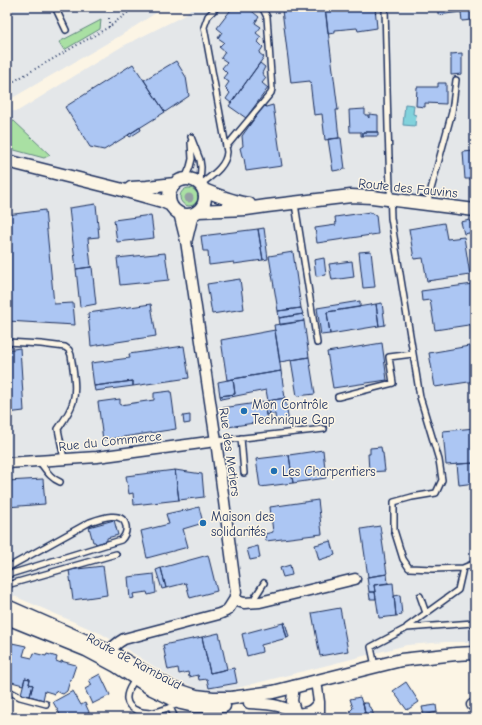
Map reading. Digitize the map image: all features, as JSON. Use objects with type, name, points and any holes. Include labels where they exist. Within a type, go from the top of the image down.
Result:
[{"type":"street","points":[[7,161],[162,201],[189,215],[202,207],[205,201],[202,187],[195,181],[119,189]]},
{"type":"street","points":[[175,209],[169,199],[172,188],[180,182]]},
{"type":"street","name":"Route des Fauvins","points":[[202,187],[226,199],[267,206]]},
{"type":"street","name":"Route des Fauvins","points":[[196,212],[246,209],[351,196],[391,199],[475,210]]},
{"type":"street","name":"Rue des Metiers","points":[[175,209],[186,241],[236,584],[234,600]]},
{"type":"street","name":"Rue des Metiers","points":[[186,241],[196,212]]},
{"type":"street","name":"Rue du Commerce","points":[[7,463],[113,455],[216,441]]},
{"type":"street","points":[[108,656],[117,643],[129,638],[219,614],[226,611],[234,600],[244,603],[260,602],[355,579]]},
{"type":"street","name":"Route de Rambaud","points":[[7,606],[172,688],[196,696],[213,698],[231,698],[273,692],[401,660],[425,656],[475,653]]},
{"type":"street","name":"Route de Rambaud","points":[[10,620],[86,650],[108,656],[135,679],[176,705],[208,706],[250,703],[273,692]]},
{"type":"street","points":[[316,681],[319,702],[319,718]]},
{"type":"street","points":[[294,686],[292,701],[298,716]]},
{"type":"street","points":[[298,716],[311,711],[319,702]]},
{"type":"street","points":[[250,703],[282,707],[298,716]]},
{"type":"lane","points":[[55,7],[66,30]]},
{"type":"lane","points":[[202,187],[223,164],[226,157],[226,147],[204,27],[208,16],[217,7]]},
{"type":"lane","points":[[226,147],[271,93],[272,89],[267,17],[262,7]]},
{"type":"lane","points":[[385,7],[391,218],[420,396],[439,460],[442,480],[436,493],[394,502],[394,530],[403,559],[409,568],[463,568],[475,563]]},
{"type":"lane","points":[[427,204],[452,112],[456,80]]},
{"type":"lane","points":[[180,182],[190,168],[192,159],[191,136],[200,160],[202,187]]},
{"type":"lane","points":[[295,203],[317,343]]},
{"type":"lane","points":[[7,342],[65,347],[69,350],[71,355],[75,391],[73,403],[69,412],[58,429],[64,459]]},
{"type":"lane","points":[[338,397],[393,383],[389,357],[413,354]]},
{"type":"lane","points":[[216,441],[324,429]]},
{"type":"lane","points":[[241,438],[244,473]]},
{"type":"lane","points":[[39,461],[50,476],[60,482]]},
{"type":"lane","points":[[7,568],[98,519],[117,516],[122,518],[126,524],[126,533],[121,540],[7,575]]},
{"type":"lane","points":[[7,585],[116,554]]},
{"type":"lane","points":[[375,666],[371,648],[406,628],[458,590],[463,568]]},
{"type":"lane","points":[[252,603],[264,583]]},
{"type":"lane","points":[[420,596],[426,613]]},
{"type":"lane","points":[[406,628],[473,623]]},
{"type":"lane","points":[[174,718],[176,705],[154,712],[140,712],[130,706],[127,699],[128,689],[135,679],[141,677],[174,693],[196,696]]},
{"type":"lane","points":[[7,690],[20,696],[46,704]]},
{"type":"path","points":[[7,85],[109,27],[135,7]]},
{"type":"shaded area","points":[[7,7],[165,7],[123,34],[7,101]]},
{"type":"shaded area","points":[[192,7],[475,7],[475,642],[446,642],[407,645],[214,694],[176,680],[102,634],[7,593],[7,111],[18,111],[121,47],[185,15]]},
{"type":"green space","points":[[101,20],[100,29],[64,50],[59,42]]},
{"type":"green space","points":[[14,121],[50,155],[44,158],[7,148],[7,122]]},
{"type":"green space","points":[[189,188],[195,191],[198,197],[195,203],[189,206],[183,203],[180,197],[183,191]]},
{"type":"water","points":[[405,104],[414,105],[413,114],[416,115],[415,126],[403,125]]},
{"type":"building","points":[[233,7],[247,7],[259,17],[255,23],[261,27],[256,33],[261,37],[258,42],[263,47],[259,53],[264,57],[231,103],[226,99],[230,93],[225,88],[229,82],[223,78],[227,73],[222,68],[227,62],[221,58],[225,52],[219,47],[224,42],[218,38],[222,32],[217,28]]},
{"type":"building","points":[[283,7],[325,7],[338,110],[336,110],[339,138],[325,140],[322,114],[314,115],[310,81],[291,83],[282,10]]},
{"type":"building","points":[[325,7],[375,7],[377,28],[358,31],[357,28],[335,30],[335,33],[328,34]]},
{"type":"building","points":[[438,7],[475,7],[475,11],[472,12],[472,20],[462,21],[461,12],[438,15]]},
{"type":"building","points":[[462,53],[462,74],[451,75],[451,54]]},
{"type":"building","points":[[176,61],[186,77],[189,96],[165,112],[144,80]]},
{"type":"building","points":[[260,63],[265,67],[262,73],[266,78],[262,83],[268,88],[246,118],[229,106]]},
{"type":"building","points":[[133,64],[165,112],[104,150],[90,147],[65,107]]},
{"type":"building","points":[[438,83],[446,83],[446,104],[425,103],[425,107],[416,106],[417,87],[438,87]]},
{"type":"building","points":[[264,105],[266,107],[273,105],[282,166],[246,171],[244,158],[240,148],[243,146],[242,136]]},
{"type":"building","points":[[365,109],[365,115],[368,115],[369,118],[369,114],[378,115],[378,132],[363,132],[363,136],[361,136],[361,132],[350,132],[349,110]]},
{"type":"building","points":[[140,127],[141,130],[130,137],[128,135]]},
{"type":"building","points":[[363,132],[378,132],[378,136],[363,136]]},
{"type":"building","points":[[341,138],[345,169],[333,171],[328,139]]},
{"type":"building","points":[[474,151],[475,179],[465,179],[463,152]]},
{"type":"building","points":[[96,204],[99,237],[88,238],[91,267],[76,269],[69,208]]},
{"type":"building","points":[[45,210],[54,304],[73,303],[75,325],[7,321],[7,215]]},
{"type":"building","points":[[370,212],[376,215],[378,234],[317,243],[315,228],[336,225],[335,217]]},
{"type":"building","points":[[151,215],[154,238],[117,242],[114,220]]},
{"type":"building","points":[[470,220],[474,232],[464,234],[461,222]]},
{"type":"building","points":[[444,223],[447,239],[464,237],[470,275],[427,281],[423,258],[414,259],[409,229]]},
{"type":"building","points":[[264,228],[268,259],[263,260],[258,229]]},
{"type":"building","points":[[258,229],[263,260],[234,264],[234,262],[209,265],[208,251],[203,251],[201,236]]},
{"type":"building","points":[[371,251],[375,287],[363,288],[359,252]]},
{"type":"building","points":[[293,252],[301,308],[278,311],[269,256]]},
{"type":"building","points":[[165,253],[169,280],[120,285],[117,258]]},
{"type":"building","points":[[324,258],[326,275],[316,276],[314,260]]},
{"type":"building","points":[[352,261],[354,277],[332,280],[329,264]]},
{"type":"building","points":[[92,267],[96,304],[80,307],[76,269]]},
{"type":"building","points":[[240,279],[244,309],[212,314],[207,284]]},
{"type":"building","points":[[473,284],[475,299],[475,324],[435,330],[430,300],[422,301],[421,291]]},
{"type":"building","points":[[360,301],[360,307],[327,312],[330,334],[321,335],[317,308]]},
{"type":"building","points":[[382,303],[385,325],[379,326],[376,304]]},
{"type":"building","points":[[151,304],[156,336],[91,346],[88,313]]},
{"type":"building","points":[[376,304],[379,326],[330,334],[327,312]]},
{"type":"building","points":[[301,308],[303,314],[279,318],[278,311]]},
{"type":"building","points":[[303,314],[304,321],[280,325],[279,318]]},
{"type":"building","points":[[304,321],[309,357],[280,362],[274,325]]},
{"type":"building","points":[[275,330],[281,371],[227,380],[221,340]]},
{"type":"building","points":[[382,343],[387,380],[333,388],[327,352]]},
{"type":"building","points":[[475,345],[475,381],[435,387],[429,353]]},
{"type":"building","points":[[184,346],[189,378],[133,386],[133,381],[94,386],[91,363],[130,358],[129,354]]},
{"type":"building","points":[[20,348],[24,411],[7,413],[7,350]]},
{"type":"building","points":[[309,357],[315,394],[297,396],[291,360]]},
{"type":"building","points":[[281,371],[285,398],[268,401],[266,390],[221,399],[220,396],[235,394],[233,379]]},
{"type":"building","points":[[233,379],[235,394],[220,396],[218,382]]},
{"type":"building","points":[[133,381],[133,386],[95,391],[94,386]]},
{"type":"building","points":[[171,391],[176,429],[103,440],[98,402],[120,399],[120,405],[154,400],[154,393]]},
{"type":"building","points":[[285,398],[289,423],[276,425],[275,414],[270,414],[268,401]]},
{"type":"building","points":[[268,401],[270,414],[266,415],[264,402]]},
{"type":"building","name":"Mon Contrôle Technique Gap","points":[[264,402],[267,421],[228,427],[225,425],[222,408]]},
{"type":"building","points":[[190,415],[190,423],[184,424],[183,416]]},
{"type":"building","points":[[475,428],[475,463],[446,465],[443,431]]},
{"type":"building","points":[[381,447],[385,471],[369,472],[368,454],[370,454],[370,448]]},
{"type":"building","points":[[323,450],[326,478],[293,483],[289,455]]},
{"type":"building","name":"Les Charpentiers","points":[[289,455],[293,483],[260,487],[256,459]]},
{"type":"building","points":[[475,463],[475,483],[459,485],[457,464]]},
{"type":"building","points":[[175,470],[179,500],[134,505],[133,493],[129,494],[126,476]]},
{"type":"building","points":[[175,470],[202,474],[204,497],[179,500]]},
{"type":"building","points":[[43,479],[45,504],[7,507],[7,481]]},
{"type":"building","points":[[472,483],[475,483],[475,498],[473,498]]},
{"type":"building","points":[[318,500],[322,534],[266,541],[265,534],[273,532],[270,507]]},
{"type":"building","points":[[199,507],[203,523],[183,529],[188,547],[147,558],[141,531],[169,524],[166,514]]},
{"type":"building","points":[[114,520],[118,535],[107,538],[107,541],[96,544],[93,542],[89,527]]},
{"type":"building","points":[[380,526],[387,574],[368,577],[361,529]]},
{"type":"building","points":[[331,541],[335,555],[319,560],[315,545]]},
{"type":"building","points":[[258,546],[260,558],[250,560],[247,549]]},
{"type":"building","points":[[208,555],[217,591],[190,598],[186,583],[166,588],[161,568]]},
{"type":"building","points":[[290,565],[292,575],[283,577],[280,568]]},
{"type":"building","points":[[103,566],[107,595],[73,600],[69,570]]},
{"type":"building","points":[[161,568],[166,588],[162,589],[156,570]]},
{"type":"building","points":[[154,574],[156,593],[148,595],[147,592],[133,594],[134,598],[130,599],[128,577]]},
{"type":"building","points":[[387,574],[388,583],[374,585],[375,592],[369,592],[367,577]]},
{"type":"building","points":[[393,583],[396,616],[379,618],[374,585]]},
{"type":"building","points":[[369,592],[375,592],[376,599],[370,599]]},
{"type":"building","points":[[400,595],[402,615],[396,616],[394,596]]},
{"type":"building","points":[[340,608],[348,651],[320,656],[312,613]]},
{"type":"building","points":[[285,622],[289,637],[287,638],[283,623]]},
{"type":"building","points":[[283,623],[287,638],[261,645],[262,652],[247,656],[242,634]]},
{"type":"building","points":[[219,633],[227,669],[210,673],[202,637]]},
{"type":"building","points":[[202,637],[210,673],[234,668],[237,683],[209,688],[207,679],[199,680],[198,675],[189,677],[188,672],[179,674],[178,668],[168,670],[163,645]]},
{"type":"building","points":[[12,643],[26,646],[23,656],[32,658],[34,653],[46,656],[47,654],[57,657],[56,661],[61,663],[61,661],[76,665],[67,691],[63,694],[55,691],[55,694],[45,691],[43,700],[30,696],[33,685],[29,684],[30,679],[25,678],[23,685],[8,681],[10,674],[7,673],[7,668],[10,659],[8,658]]},
{"type":"building","points":[[100,674],[110,695],[92,704],[85,689],[92,685],[89,680]]},
{"type":"building","points":[[25,678],[30,679],[29,684],[33,685],[30,696],[21,694]]},
{"type":"building","points":[[406,682],[419,702],[407,710],[393,691]]},
{"type":"building","points":[[73,691],[81,705],[85,703],[89,712],[88,714],[91,714],[91,718],[64,718],[63,715],[61,716],[53,702]]},
{"type":"building","points":[[360,697],[363,703],[366,718],[357,716],[352,717],[350,711],[353,708],[350,699]]},
{"type":"building","points":[[363,703],[368,703],[369,707],[372,709],[374,718],[366,718]]},
{"type":"building","points":[[436,705],[437,712],[424,715],[422,707]]},
{"type":"place","name":"Mon Contrôle Technique Gap","points":[[244,411]]},
{"type":"place","name":"Les Charpentiers","points":[[274,471]]},
{"type":"place","name":"Maison des solidarités","points":[[203,523]]}]
